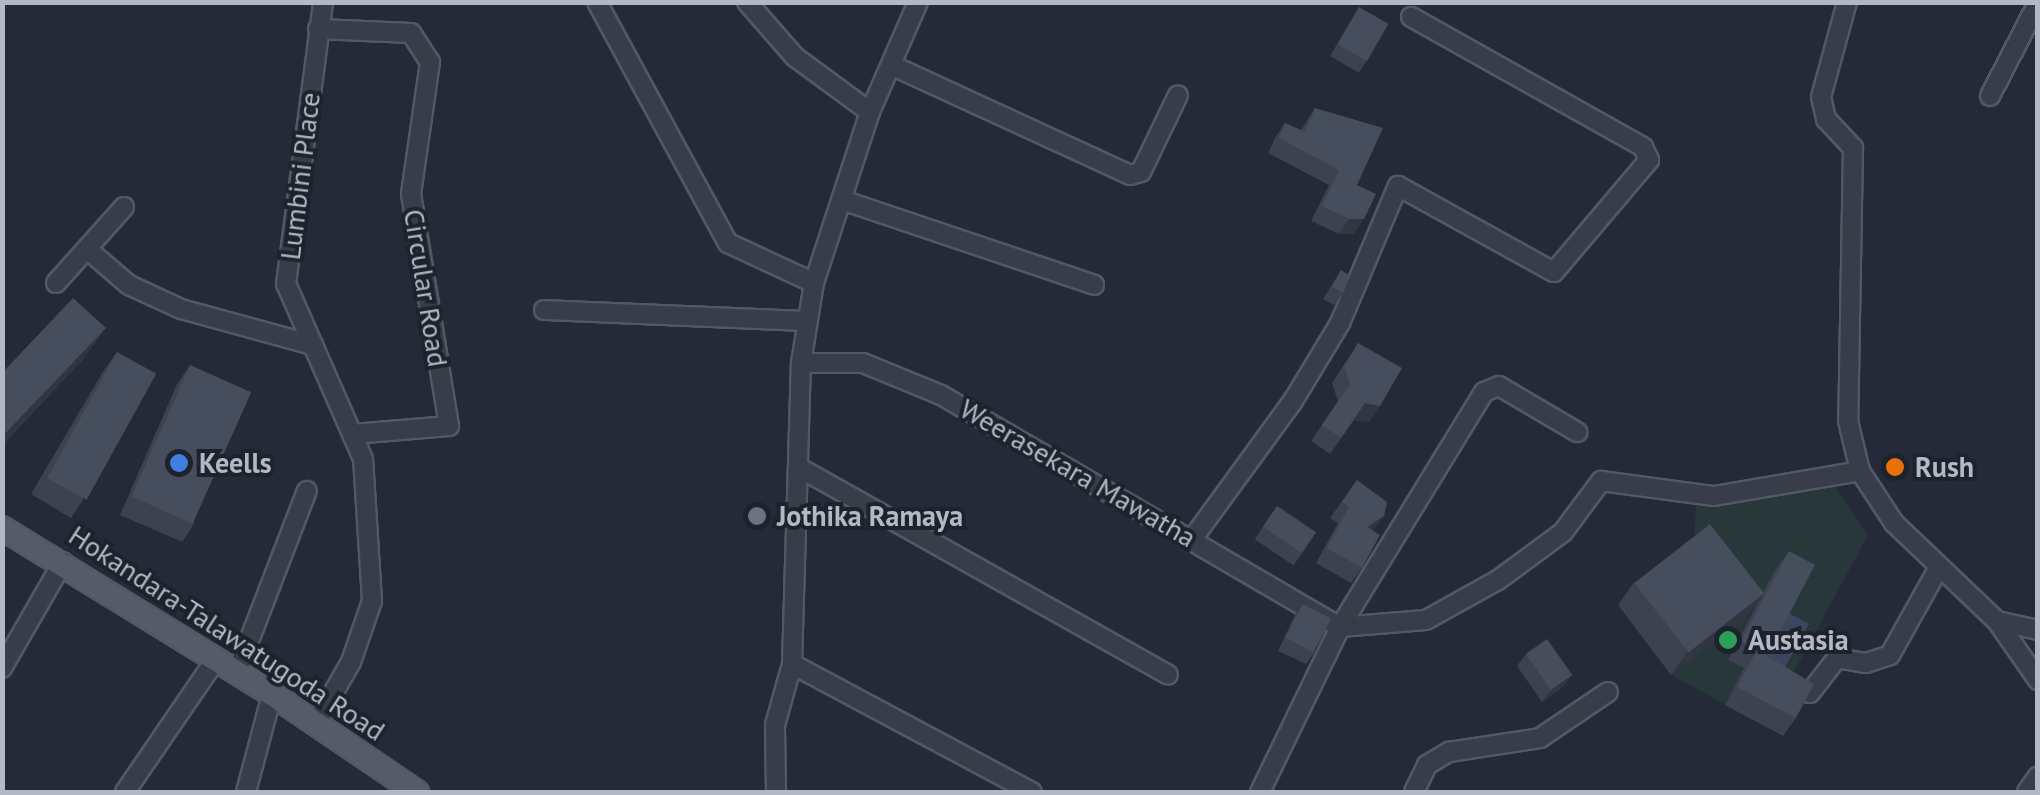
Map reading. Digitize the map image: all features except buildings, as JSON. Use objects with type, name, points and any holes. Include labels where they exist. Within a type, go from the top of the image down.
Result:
[{"type":"main road","name":"Hokandara-Talawatugoda Road","points":[[2,528],[272,694],[416,792]]},
{"type":"street","name":"Lumbini Place","points":[[316,723],[351,662],[372,601],[362,458],[286,284],[323,2]]},
{"type":"street","points":[[596,2],[728,243],[814,283]]},
{"type":"street","points":[[747,2],[795,57],[870,112]]},
{"type":"street","points":[[776,792],[775,725],[792,664],[801,363],[814,283],[870,112],[918,2]]},
{"type":"street","points":[[1846,2],[1821,96],[1826,119],[1853,148],[1848,421],[1860,470],[1894,524],[1938,571],[1997,621],[2038,680]]},
{"type":"street","points":[[1990,96],[2038,3]]},
{"type":"street","points":[[1192,538],[1293,401],[1340,323],[1398,186],[1554,272],[1649,160],[1643,146],[1410,17]]},
{"type":"street","name":"Circular Road","points":[[318,29],[411,33],[430,62],[411,194],[448,426],[353,434]]},
{"type":"street","points":[[892,65],[1130,175],[1141,172],[1178,95]]},
{"type":"street","points":[[842,200],[1094,285]]},
{"type":"street","points":[[56,283],[124,207]]},
{"type":"street","points":[[87,248],[129,284],[181,309],[314,345]]},
{"type":"street","points":[[544,310],[808,321]]},
{"type":"street","name":"Weerasekara Mawatha","points":[[801,363],[863,363],[941,396],[1340,627]]},
{"type":"street","points":[[1260,792],[1340,627],[1484,392],[1499,386],[1577,432]]},
{"type":"street","points":[[798,467],[1168,675]]},
{"type":"street","points":[[1340,627],[1426,620],[1498,580],[1563,532],[1602,481],[1714,496],[1860,470]]},
{"type":"street","points":[[237,672],[307,491]]},
{"type":"street","points":[[2,668],[62,562]]},
{"type":"street","points":[[1810,692],[1837,658],[1866,663],[1890,655],[1938,571]]},
{"type":"street","points":[[1997,621],[2038,630]]},
{"type":"street","points":[[124,792],[216,659]]},
{"type":"street","points":[[792,664],[1032,792]]},
{"type":"street","points":[[1414,792],[1427,766],[1449,752],[1540,738],[1608,692]]},
{"type":"street","points":[[246,792],[272,694]]},
{"type":"street","points":[[2026,792],[2038,776]]},
{"type":"shaded area","name":"Austasia","points":[[1830,479],[1868,535],[1785,688],[1803,700],[1783,736],[1671,675],[1618,605],[1694,547],[1696,502],[1714,506]]},
{"type":"water","points":[[1787,612],[1809,624],[1778,679],[1756,667]]},
{"type":"place","name":"Keells","points":[[179,463]]},
{"type":"place","name":"Rush","points":[[1895,467]]},
{"type":"place","name":"Jothika Ramaya","points":[[757,516]]},
{"type":"place","name":"Austasia","points":[[1728,640]]}]
